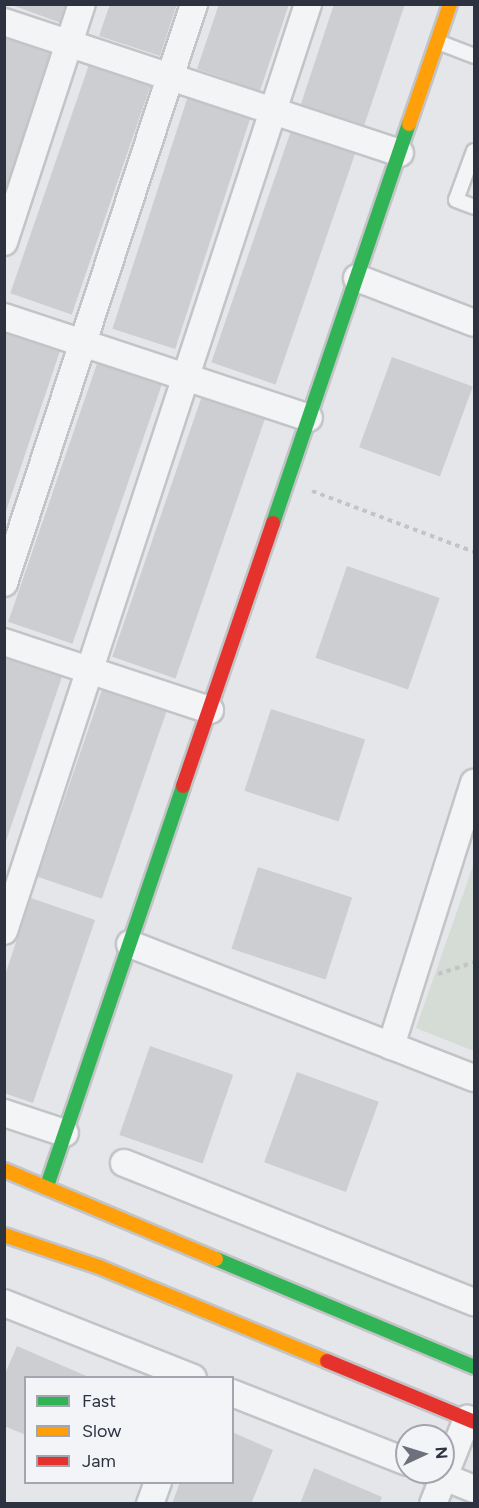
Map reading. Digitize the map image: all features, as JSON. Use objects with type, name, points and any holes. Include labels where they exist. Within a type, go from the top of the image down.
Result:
[{"type":"street","points":[[4,242],[82,4]]},
{"type":"street","points":[[4,583],[194,4]]},
{"type":"street","points":[[4,931],[308,4]]},
{"type":"street","points":[[47,1186],[450,4]]},
{"type":"street","points":[[4,22],[400,153]]},
{"type":"street","points":[[357,278],[474,323]]},
{"type":"street","points":[[4,317],[309,418]]},
{"type":"street","points":[[4,642],[210,710]]},
{"type":"street","points":[[391,1046],[474,783]]},
{"type":"street","points":[[130,944],[474,1078]]},
{"type":"street","points":[[4,1113],[65,1133]]},
{"type":"street","points":[[124,1163],[474,1302]]},
{"type":"street","points":[[4,1170],[47,1186],[474,1367]]},
{"type":"street","points":[[4,1235],[99,1267],[471,1420],[455,1446]]},
{"type":"street","points":[[4,1303],[190,1376]]},
{"type":"street","points":[[234,1394],[395,1457]]},
{"type":"street","points":[[455,1481],[474,1489]]},
{"type":"street","points":[[150,1503],[157,1484]]},
{"type":"street","points":[[434,1503],[437,1484]]},
{"type":"lane","points":[[438,42],[474,56]]},
{"type":"lane","points":[[474,151],[456,200],[474,207]]},
{"type":"path","points":[[288,481],[474,552]]},
{"type":"path","points":[[410,983],[474,962]]},
{"type":"shaded area","points":[[474,863],[474,1051],[416,1028]]},
{"type":"building","points":[[9,4],[70,4],[64,24]]},
{"type":"building","points":[[110,4],[177,4],[160,56],[99,36]]},
{"type":"building","points":[[219,4],[289,4],[260,91],[197,69]]},
{"type":"building","points":[[334,4],[405,4],[364,126],[301,104]]},
{"type":"building","points":[[4,26],[57,44],[5,197],[4,197]]},
{"type":"building","points":[[92,56],[153,77],[72,314],[10,293]]},
{"type":"building","points":[[190,90],[253,110],[175,349],[112,329]]},
{"type":"building","points":[[293,125],[357,147],[276,384],[211,362]]},
{"type":"building","points":[[4,322],[63,342],[5,514],[4,513]]},
{"type":"building","points":[[100,355],[164,377],[72,644],[8,622]]},
{"type":"building","points":[[392,357],[473,386],[440,477],[359,447]]},
{"type":"building","points":[[204,390],[267,412],[176,678],[112,657]]},
{"type":"building","points":[[347,566],[440,598],[408,690],[315,658]]},
{"type":"building","points":[[4,647],[65,668],[5,844],[4,844]]},
{"type":"building","points":[[105,681],[169,703],[102,899],[38,877]]},
{"type":"building","points":[[271,709],[365,740],[339,821],[244,791]]},
{"type":"building","points":[[258,867],[352,898],[326,979],[231,949]]},
{"type":"building","points":[[31,898],[95,920],[33,1103],[4,1093],[4,978]]},
{"type":"building","points":[[150,1046],[233,1075],[203,1164],[119,1135]]},
{"type":"building","points":[[297,1072],[379,1102],[346,1192],[264,1162]]},
{"type":"building","points":[[17,1346],[86,1376],[24,1376],[24,1434],[4,1426],[4,1376]]},
{"type":"building","points":[[234,1433],[273,1450],[251,1504],[172,1504],[179,1484],[234,1484]]},
{"type":"building","points":[[314,1468],[382,1497],[379,1504],[300,1504]]},
{"type":"traffic: fast","points":[[273,523],[409,124]]},
{"type":"traffic: fast","points":[[47,1186],[183,786]]},
{"type":"traffic: fast","points":[[216,1259],[474,1367]]},
{"type":"traffic: slow","points":[[409,124],[450,4]]},
{"type":"traffic: slow","points":[[4,1170],[216,1259]]},
{"type":"traffic: slow","points":[[4,1235],[99,1267],[327,1361]]},
{"type":"traffic: jam","points":[[183,786],[273,523]]},
{"type":"traffic: jam","points":[[327,1361],[474,1422]]}]
